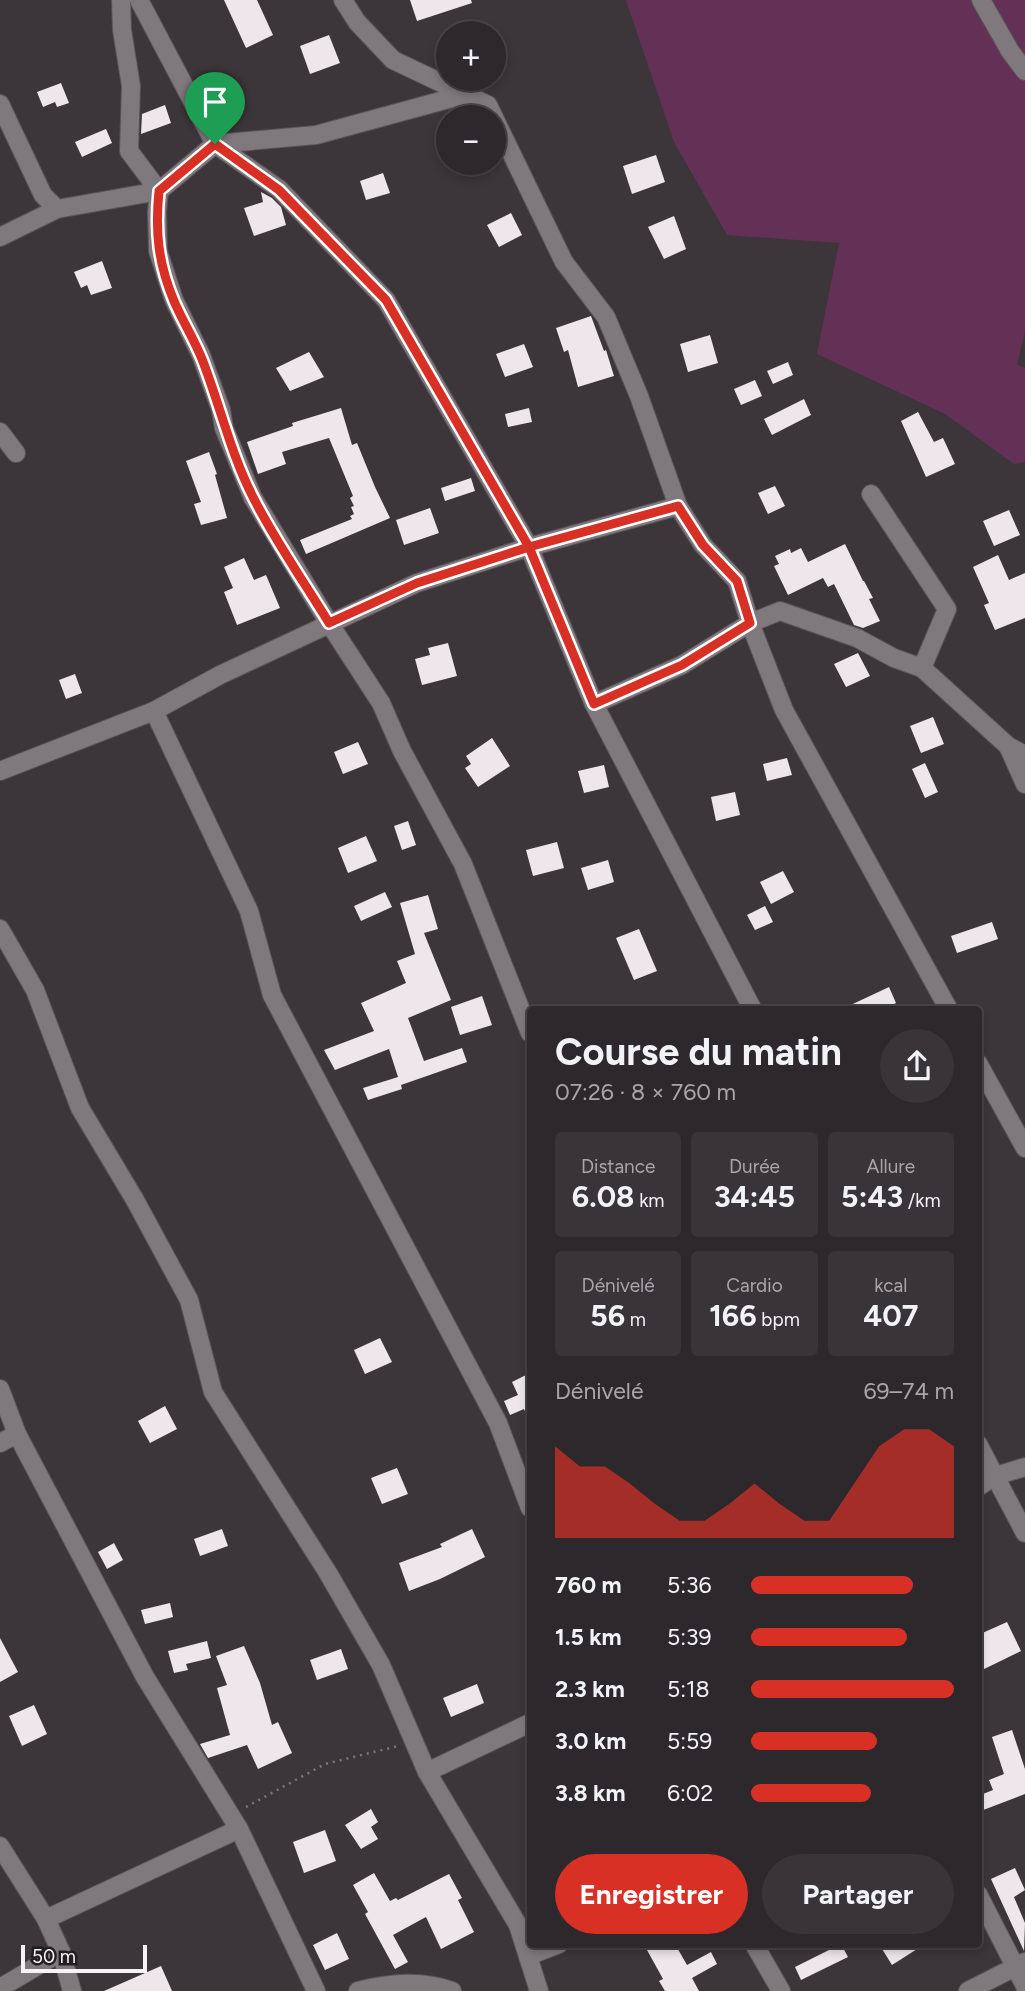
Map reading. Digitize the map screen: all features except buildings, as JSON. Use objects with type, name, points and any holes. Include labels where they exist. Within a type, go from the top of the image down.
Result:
[{"type":"street","points":[[121,0],[122,30],[131,86],[129,151],[159,191],[158,251],[174,300],[201,355],[221,410],[224,428],[253,498],[381,703],[402,751],[463,864],[527,1025]]},
{"type":"street","points":[[138,0],[215,144],[279,190],[386,300],[529,547],[594,704],[751,1006]]},
{"type":"street","points":[[343,0],[357,22],[393,60],[488,105],[564,262],[606,317],[639,396],[678,506],[703,545],[737,581],[750,623],[784,710],[947,1006]]},
{"type":"street","points":[[981,0],[1025,71]]},
{"type":"street","points":[[0,237],[57,209],[159,191],[215,144],[316,135],[463,95]]},
{"type":"street","points":[[0,104],[43,195],[57,209]]},
{"type":"street","points":[[0,432],[16,453]]},
{"type":"street","points":[[871,494],[947,610],[922,668]]},
{"type":"street","points":[[0,771],[154,711],[220,675],[417,583],[529,547],[678,506]]},
{"type":"street","points":[[594,704],[682,665],[750,623],[780,611],[857,638],[922,668],[1008,746],[1025,755]]},
{"type":"street","points":[[154,711],[249,911],[272,995],[498,1423],[527,1499]]},
{"type":"street","points":[[1008,746],[1025,784]]},
{"type":"street","points":[[0,929],[35,990],[80,1108],[135,1200],[189,1300],[213,1392],[328,1573],[381,1665],[427,1772],[518,1925],[539,1991]]},
{"type":"street","points":[[982,1070],[1025,1148]]},
{"type":"street","points":[[0,1389],[17,1434],[145,1677],[235,1822],[316,1991]]},
{"type":"street","points":[[0,1443],[17,1434]]},
{"type":"street","points":[[982,1452],[1025,1533]]},
{"type":"street","points":[[982,1484],[995,1476],[1025,1467]]},
{"type":"street","points":[[427,1772],[527,1724]]},
{"type":"street","points":[[46,1919],[235,1822]]},
{"type":"street","points":[[0,1846],[46,1919],[61,1952],[72,1991]]},
{"type":"street","points":[[982,1902],[1020,1965],[1025,1986]]},
{"type":"street","points":[[528,1956],[549,1948]]},
{"type":"street","points":[[756,1948],[781,1991]]},
{"type":"street","points":[[0,1988],[61,1952]]},
{"type":"street","points":[[968,1991],[1020,1965]]},
{"type":"street","points":[[358,1991],[383,1984],[436,1985],[452,1991]]},
{"type":"path","points":[[235,1822],[326,1765],[414,1742]]},
{"type":"shaded area","points":[[626,0],[1025,0],[1025,332],[1017,365],[1025,368],[1025,462],[1014,464],[945,414],[817,354],[839,243],[727,235],[674,142]]},
{"type":"route","points":[[215,144],[159,191],[158,251],[174,300],[201,355],[221,410],[224,428],[253,498],[329,623],[417,583],[529,547],[678,506],[703,545],[737,581],[750,623],[682,665],[594,704],[529,547],[386,300],[279,190],[215,144]]}]
